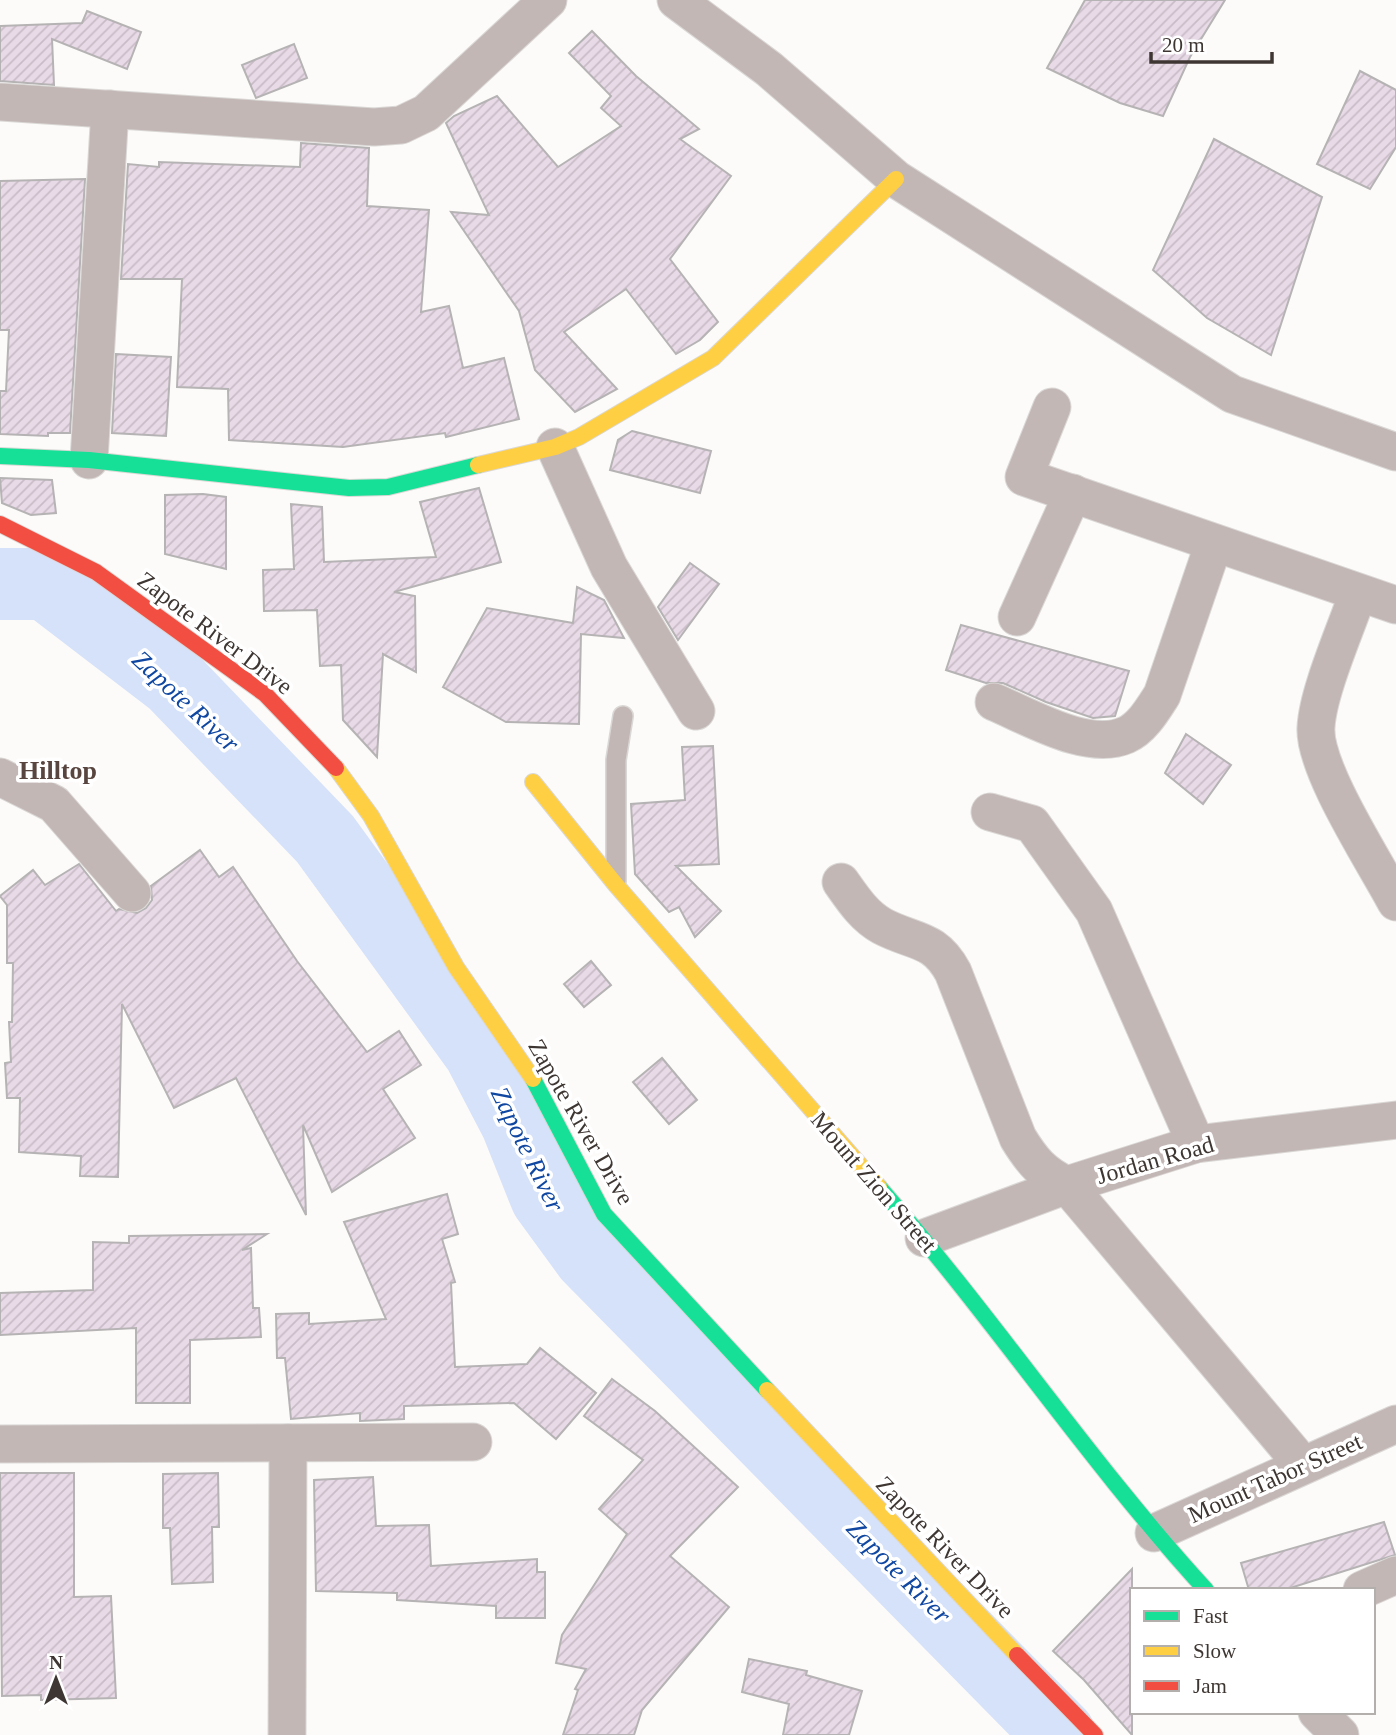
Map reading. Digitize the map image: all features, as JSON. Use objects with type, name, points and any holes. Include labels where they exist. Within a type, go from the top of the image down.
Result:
[{"type":"street","points":[[0,102],[374,127],[401,125],[426,113],[548,0]]},
{"type":"street","points":[[676,0],[769,69],[896,179],[1233,394],[1396,452]]},
{"type":"street","points":[[89,460],[110,109]]},
{"type":"street","points":[[0,456],[89,460],[349,488],[388,487],[555,447],[579,438],[713,358],[896,179]]},
{"type":"street","points":[[1052,407],[1024,477],[1396,606]]},
{"type":"street","points":[[555,447],[609,567],[696,711]]},
{"type":"street","points":[[1017,617],[1073,493]]},
{"type":"street","name":"Zapote River Drive","points":[[0,524],[96,572],[265,694],[344,776],[371,816],[456,967],[538,1086],[591,1194],[604,1214],[928,1563],[1094,1735]]},
{"type":"street","points":[[994,702],[1081,738],[1104,742],[1128,734],[1147,717],[1162,695],[1214,543]]},
{"type":"street","points":[[1358,593],[1319,708],[1315,729],[1327,773],[1396,902]]},
{"type":"street","points":[[0,777],[54,804],[132,893]]},
{"type":"street","name":"Mount Zion Street","points":[[533,782],[616,886],[924,1238],[1154,1532],[1204,1588]]},
{"type":"street","points":[[990,812],[1032,824],[1094,911],[1196,1144]]},
{"type":"street","points":[[841,882],[856,903],[883,926],[936,947],[944,956],[1018,1138],[1031,1160],[1046,1175],[1067,1185],[1302,1464]]},
{"type":"street","name":"Jordan Road","points":[[924,1238],[1067,1185],[1196,1144],[1396,1121]]},
{"type":"street","name":"Mount Tabor Street","points":[[1154,1532],[1396,1424]]},
{"type":"street","points":[[0,1444],[473,1442]]},
{"type":"street","points":[[287,1735],[288,1443]]},
{"type":"street","points":[[1367,1588],[1396,1575]]},
{"type":"street","points":[[1319,1714],[1340,1735]]},
{"type":"lane","points":[[616,886],[616,760],[623,716]]},
{"type":"building","points":[[1085,0],[1225,0],[1190,57],[1163,116],[1120,103],[1047,68]]},
{"type":"building","points":[[87,11],[141,32],[127,69],[52,39],[54,85],[0,81],[0,26],[82,23]]},
{"type":"building","points":[[592,31],[636,76],[699,129],[680,139],[731,176],[670,259],[718,322],[700,340],[676,354],[626,289],[564,332],[617,389],[575,412],[535,370],[519,311],[451,212],[489,215],[446,123],[454,116],[497,96],[558,167],[621,126],[601,108],[611,96],[569,53]]},
{"type":"building","points":[[294,44],[307,78],[256,98],[242,65]]},
{"type":"building","points":[[1360,71],[1396,90],[1396,147],[1370,189],[1317,164]]},
{"type":"building","points":[[1214,139],[1322,197],[1271,355],[1207,318],[1153,270]]},
{"type":"building","points":[[301,143],[369,148],[367,206],[429,210],[421,312],[449,306],[463,368],[504,358],[519,419],[446,437],[445,433],[343,447],[229,440],[228,389],[177,387],[182,279],[121,279],[128,164],[159,167],[159,162],[300,167]]},
{"type":"building","points":[[85,179],[70,433],[48,433],[48,436],[0,434],[0,391],[6,391],[9,330],[0,330],[0,181]]},
{"type":"building","points":[[116,354],[171,357],[166,436],[112,433]]},
{"type":"building","points":[[632,431],[711,451],[700,493],[610,470],[618,440]]},
{"type":"building","points":[[0,478],[52,480],[56,513],[31,515],[2,503]]},
{"type":"building","points":[[479,488],[501,562],[394,592],[415,596],[416,672],[383,654],[377,757],[343,720],[341,665],[320,666],[317,610],[264,611],[263,570],[294,569],[291,504],[322,507],[324,562],[436,557],[420,502]]},
{"type":"building","points":[[203,494],[226,497],[226,569],[165,554],[165,495]]},
{"type":"building","points":[[690,563],[719,584],[678,640],[658,607]]},
{"type":"building","points":[[577,587],[604,600],[624,638],[581,634],[579,724],[506,722],[443,687],[487,608],[573,623]]},
{"type":"building","points":[[961,625],[1129,671],[1115,716],[1093,718],[1046,702],[1003,683],[986,683],[946,670]]},
{"type":"building","points":[[1186,734],[1231,765],[1203,804],[1165,773]]},
{"type":"building","points":[[713,746],[719,864],[676,866],[721,911],[695,937],[679,907],[669,912],[635,874],[631,804],[685,800],[682,747]]},
{"type":"building","points":[[200,850],[219,877],[233,867],[297,961],[367,1052],[399,1031],[421,1065],[383,1089],[415,1138],[332,1192],[303,1125],[306,1215],[236,1078],[174,1108],[122,1004],[118,1177],[80,1176],[81,1156],[19,1152],[20,1098],[7,1098],[5,1063],[11,1062],[9,1022],[12,1022],[13,963],[7,963],[7,905],[0,896],[33,870],[45,885],[79,864],[116,911],[119,909],[137,913],[146,908],[152,900],[151,886]]},
{"type":"building","points":[[591,961],[611,985],[584,1007],[564,984]]},
{"type":"building","points":[[662,1058],[697,1100],[669,1124],[633,1082]]},
{"type":"building","points":[[447,1194],[458,1234],[442,1239],[455,1282],[451,1283],[455,1367],[527,1364],[540,1348],[596,1393],[556,1439],[514,1403],[404,1406],[404,1419],[360,1421],[360,1413],[291,1419],[285,1358],[277,1358],[276,1314],[309,1313],[309,1324],[386,1319],[344,1222]]},
{"type":"building","points":[[267,1234],[242,1250],[251,1248],[253,1308],[259,1308],[261,1337],[190,1340],[190,1403],[136,1403],[136,1328],[0,1335],[0,1293],[93,1290],[93,1242],[129,1243],[129,1236]]},
{"type":"building","points":[[612,1379],[655,1411],[738,1487],[670,1556],[729,1607],[642,1710],[634,1735],[563,1735],[578,1690],[575,1689],[586,1669],[556,1663],[562,1635],[627,1534],[599,1509],[643,1460],[584,1416]]},
{"type":"building","points":[[0,1473],[74,1473],[74,1597],[111,1596],[116,1698],[41,1700],[41,1695],[2,1696]]},
{"type":"building","points":[[218,1473],[219,1527],[212,1527],[213,1582],[172,1584],[170,1528],[163,1528],[163,1474]]},
{"type":"building","points":[[373,1477],[376,1526],[429,1525],[431,1566],[537,1559],[537,1572],[545,1572],[545,1618],[496,1618],[496,1606],[397,1600],[397,1593],[316,1591],[314,1480]]},
{"type":"building","points":[[1384,1522],[1395,1555],[1290,1588],[1248,1588],[1241,1563]]},
{"type":"building","points":[[1132,1569],[1132,1735],[1084,1680],[1053,1651]]},
{"type":"building","points":[[749,1659],[807,1671],[806,1675],[862,1691],[849,1735],[783,1735],[789,1704],[742,1692]]},
{"type":"waterway","name":"Zapote River","points":[[0,584],[46,584],[174,682],[325,839],[479,1051],[516,1122],[546,1197],[589,1256],[1060,1735]]},
{"type":"traffic: fast","points":[[0,456],[89,460],[349,488],[388,487],[478,465]]},
{"type":"traffic: fast","points":[[533,1079],[604,1214],[767,1390]]},
{"type":"traffic: fast","points":[[879,1187],[962,1287],[1081,1441],[1204,1588]]},
{"type":"traffic: slow","points":[[478,465],[555,447],[579,437],[713,358],[896,179]]},
{"type":"traffic: slow","points":[[336,768],[371,816],[456,967],[533,1079]]},
{"type":"traffic: slow","points":[[533,782],[616,885],[879,1187]]},
{"type":"traffic: slow","points":[[767,1390],[1017,1655]]},
{"type":"traffic: jam","points":[[0,524],[96,572],[265,694],[336,768]]},
{"type":"traffic: jam","points":[[1017,1655],[1095,1735]]},
{"type":"district","name":"Hilltop","points":[[58,770]]}]
